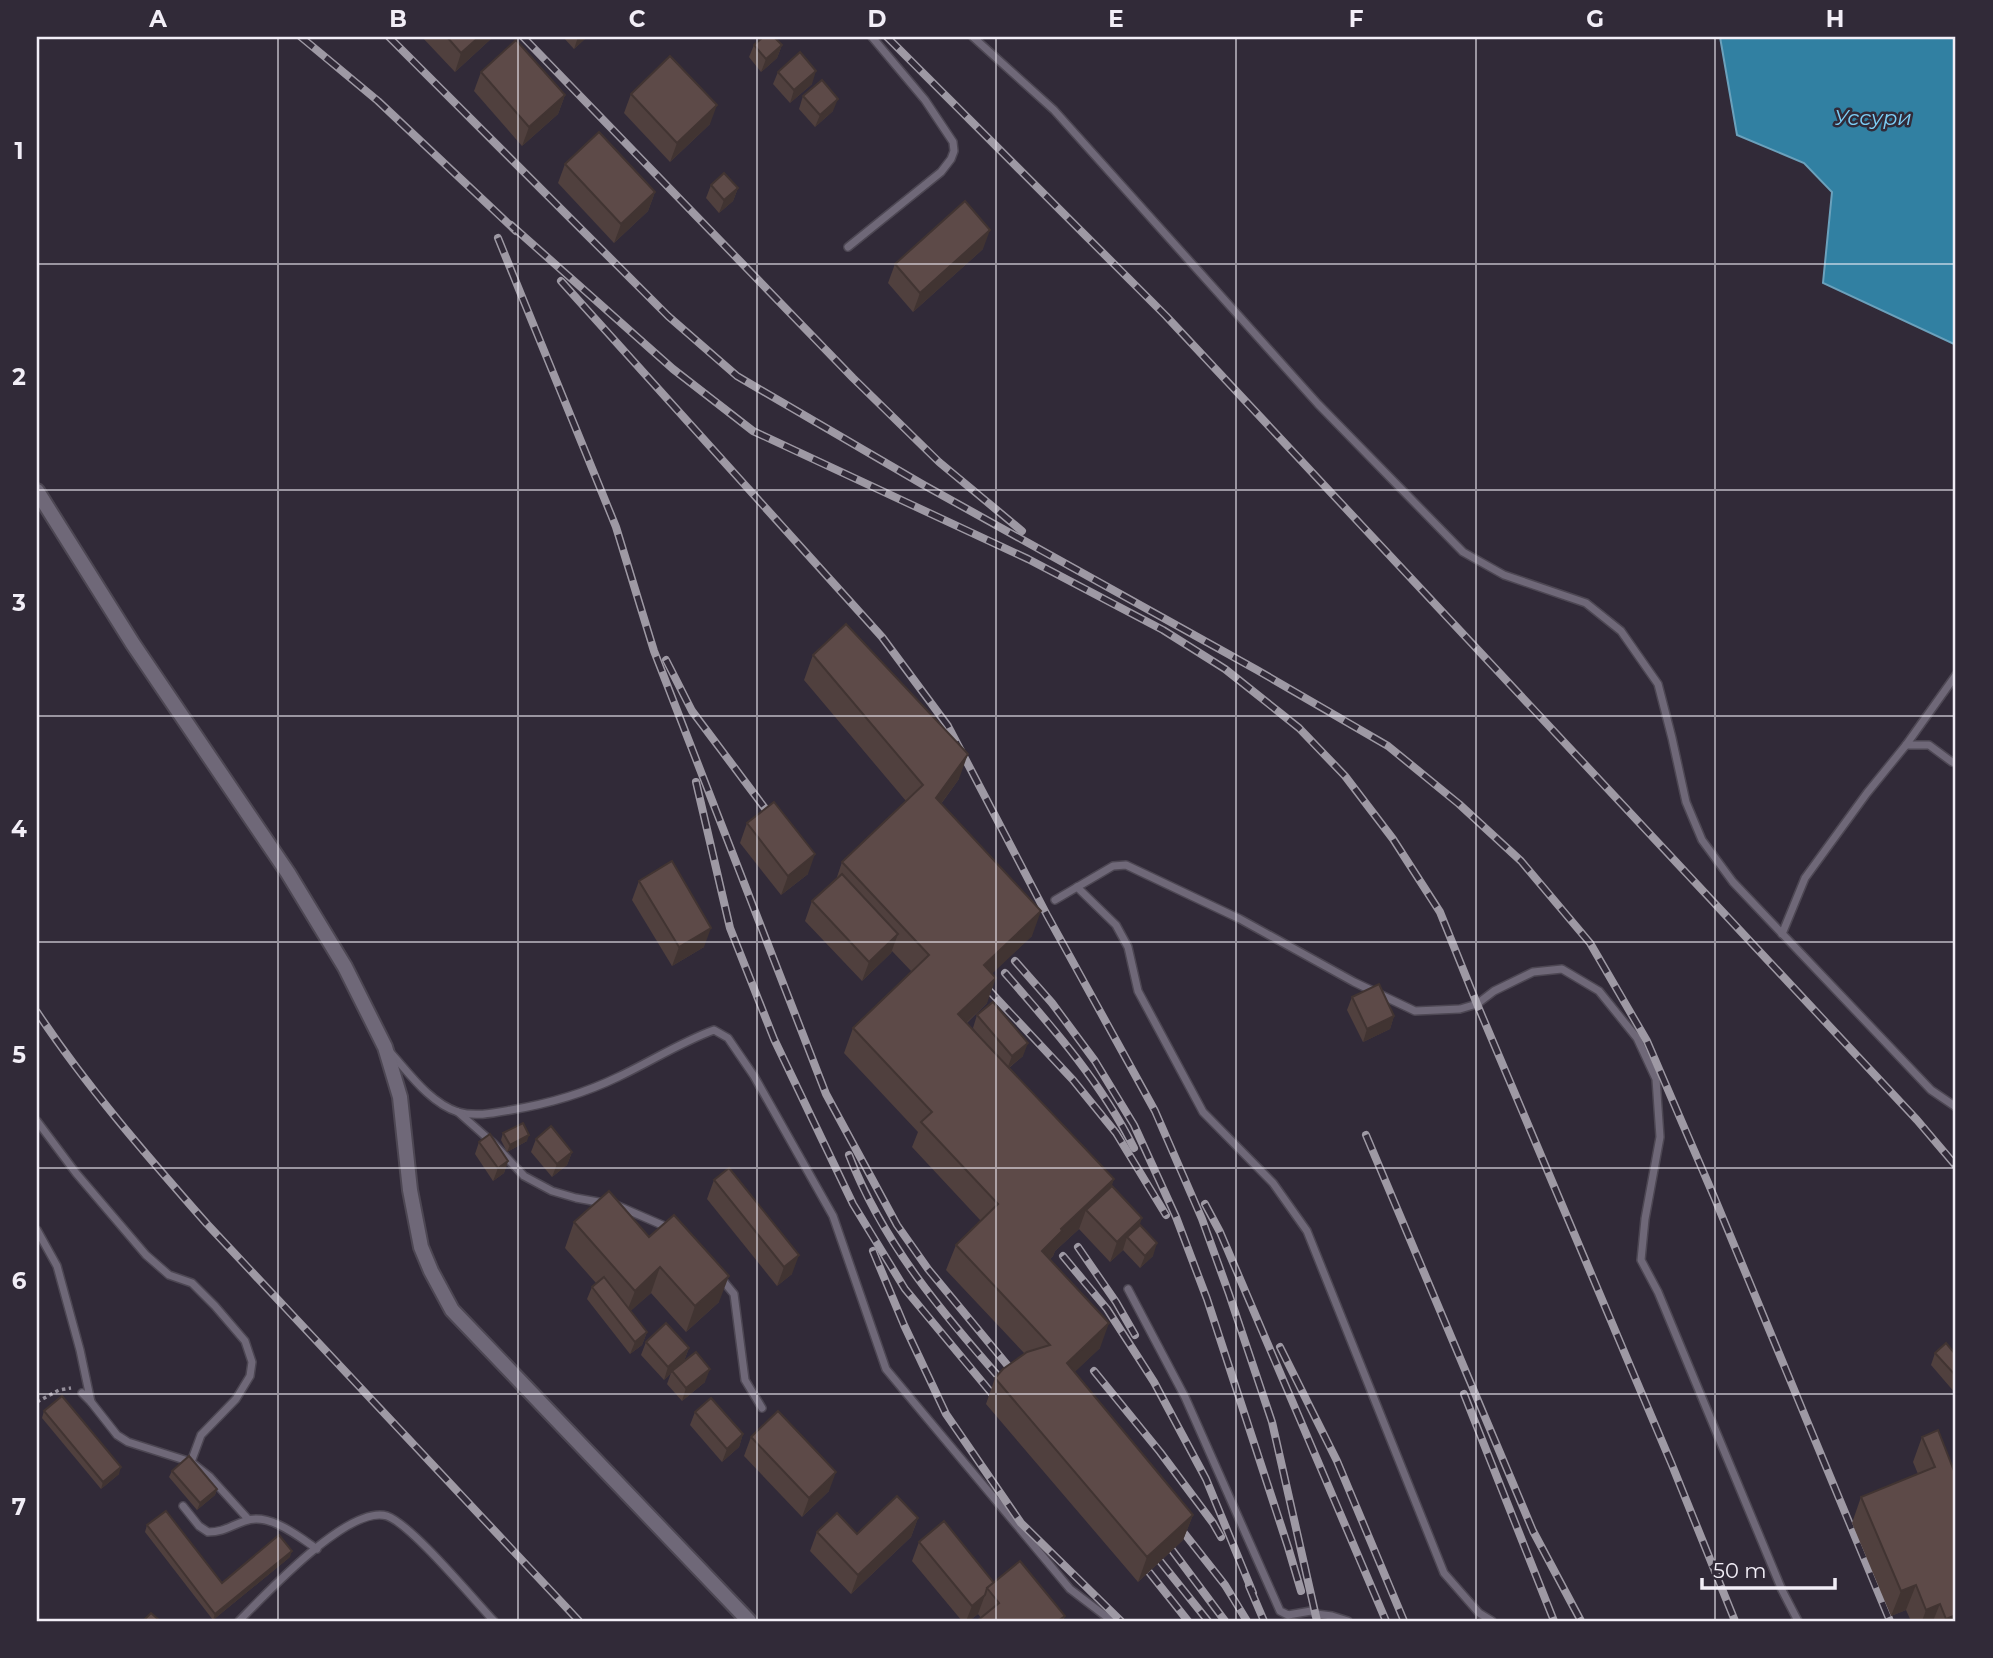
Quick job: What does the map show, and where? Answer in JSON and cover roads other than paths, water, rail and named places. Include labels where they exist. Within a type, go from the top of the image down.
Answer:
[{"type":"street","points":[[37,491],[133,644],[288,873],[345,967],[386,1047],[400,1097],[410,1190],[421,1247],[452,1310],[749,1621]]},
{"type":"lane","points":[[848,247],[941,172],[954,151],[953,142],[925,100],[872,37]]},
{"type":"lane","points":[[973,37],[1054,110],[1318,404],[1463,552],[1504,575],[1587,603],[1622,631],[1658,684],[1686,802],[1702,840],[1733,882],[1782,934],[1931,1090],[1956,1107]]},
{"type":"lane","points":[[1782,934],[1805,878],[1956,675]]},
{"type":"lane","points":[[1906,744],[1929,745],[1956,763]]},
{"type":"lane","points":[[1055,900],[1112,866],[1126,865],[1240,919],[1354,982],[1415,1011],[1460,1009],[1477,1004],[1494,991],[1533,972],[1562,969],[1599,991],[1637,1038],[1656,1079],[1660,1138],[1645,1219],[1641,1260],[1658,1292],[1782,1590],[1798,1621]]},
{"type":"lane","points":[[1077,887],[1116,925],[1128,947],[1138,991],[1202,1112],[1273,1183],[1307,1231],[1444,1573],[1479,1613],[1492,1621]]},
{"type":"lane","points":[[458,1112],[490,1114],[553,1100],[616,1078],[715,1030],[728,1038],[754,1076],[833,1216],[886,1369],[1070,1589],[1112,1621]]},
{"type":"lane","points":[[386,1047],[429,1096],[458,1112],[533,1181],[552,1191],[576,1198],[620,1206],[671,1229]]},
{"type":"lane","points":[[37,1121],[76,1173],[146,1255],[169,1275],[192,1283],[245,1340],[252,1362],[250,1376],[236,1399],[201,1435],[191,1462]]},
{"type":"lane","points":[[37,1230],[57,1266],[80,1350],[90,1402]]},
{"type":"lane","points":[[718,1274],[734,1294],[745,1380],[762,1408]]},
{"type":"lane","points":[[1128,1289],[1185,1397],[1284,1621]]},
{"type":"lane","points":[[82,1393],[117,1436],[191,1462],[210,1478],[248,1519]]},
{"type":"lane","points":[[183,1506],[199,1526],[208,1532],[222,1532],[248,1519],[273,1521],[317,1549]]},
{"type":"lane","points":[[239,1621],[289,1571],[349,1524],[373,1514],[389,1517],[415,1536],[494,1621]]},
{"type":"lane","points":[[1280,1611],[1288,1615],[1311,1611],[1348,1621]]},
{"type":"water","name":"Уссури","points":[[1720,37],[1956,37],[1956,345],[1823,283],[1832,192],[1804,163],[1737,135]]},
{"type":"railway","points":[[301,37],[378,101],[516,231]]},
{"type":"railway","points":[[389,37],[668,316],[737,376],[922,484],[1388,746],[1459,804],[1521,861],[1590,943],[1647,1041],[1890,1621]]},
{"type":"railway","points":[[523,37],[853,378],[939,462],[1022,531]]},
{"type":"railway","points":[[887,37],[1166,316],[1917,1120],[1956,1166]]},
{"type":"railway","points":[[511,225],[673,369],[753,431],[1028,559],[1163,630],[1225,669],[1299,728],[1345,776],[1393,839],[1440,912],[1735,1621]]},
{"type":"railway","points":[[498,238],[616,527],[654,651],[826,1094],[897,1225],[928,1269],[1018,1378]]},
{"type":"railway","points":[[561,281],[882,637],[948,726],[1047,915],[1155,1111],[1202,1219],[1272,1422],[1317,1621]]},
{"type":"railway","points":[[666,660],[692,711],[767,811]]},
{"type":"railway","points":[[696,782],[730,928],[774,1039],[853,1204],[905,1289],[993,1395]]},
{"type":"railway","points":[[1015,961],[1052,1003],[1095,1061],[1134,1125],[1176,1217],[1207,1299],[1301,1591]]},
{"type":"railway","points":[[1005,973],[1091,1078],[1134,1148]]},
{"type":"railway","points":[[985,986],[1073,1080],[1116,1133],[1166,1215]]},
{"type":"railway","points":[[37,1012],[97,1094],[207,1224],[579,1621]]},
{"type":"railway","points":[[1366,1135],[1533,1531],[1581,1621]]},
{"type":"railway","points":[[849,1155],[863,1188],[897,1249],[938,1305],[1006,1385]]},
{"type":"railway","points":[[1205,1204],[1220,1232],[1386,1621]]},
{"type":"railway","points":[[1078,1247],[1135,1335]]},
{"type":"railway","points":[[873,1251],[946,1414],[1021,1523],[1121,1621]]},
{"type":"railway","points":[[1063,1256],[1107,1309],[1154,1382],[1206,1479],[1253,1593]]},
{"type":"railway","points":[[1280,1347],[1337,1461],[1404,1621]]},
{"type":"railway","points":[[1094,1371],[1160,1452],[1221,1537]]},
{"type":"railway","points":[[1464,1394],[1554,1621]]},
{"type":"railway","points":[[1173,1519],[1225,1585],[1247,1621]]},
{"type":"railway","points":[[1172,1550],[1225,1621]]},
{"type":"railway","points":[[1160,1561],[1208,1621]]},
{"type":"railway","points":[[1149,1572],[1188,1621]]},
{"type":"railway","points":[[1249,1586],[1264,1621]]}]
